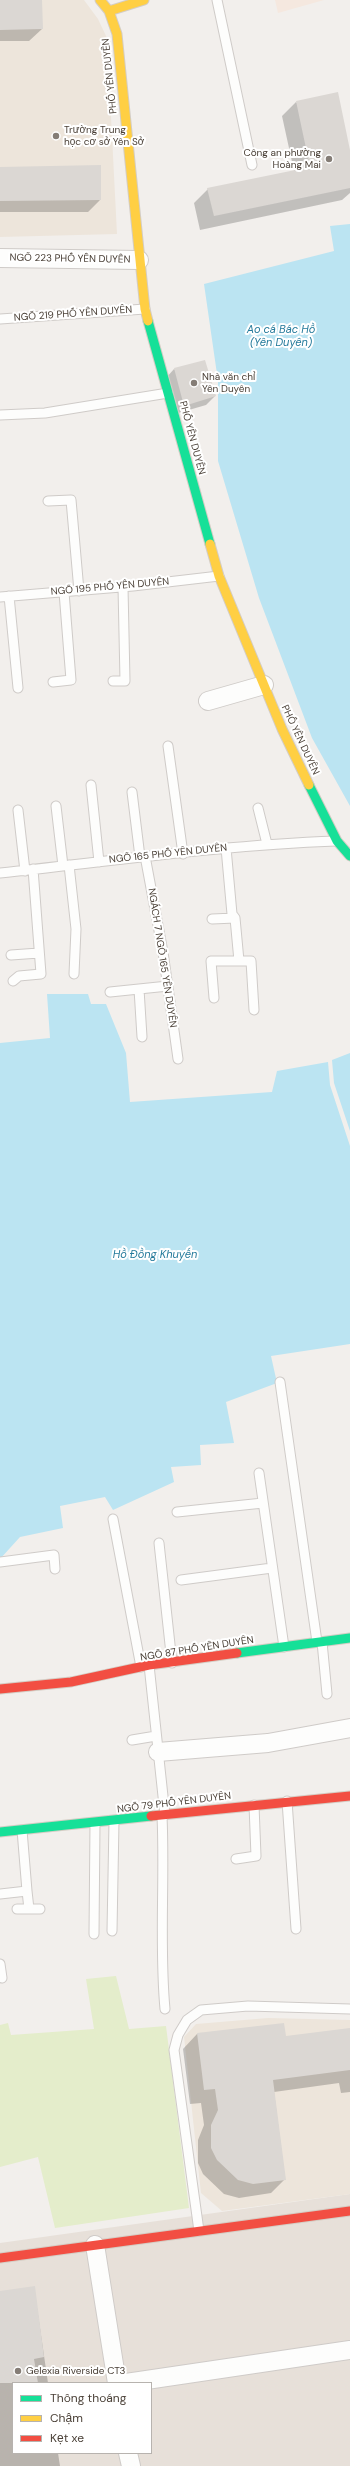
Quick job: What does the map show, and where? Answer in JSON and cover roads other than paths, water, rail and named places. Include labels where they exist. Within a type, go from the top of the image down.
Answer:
[{"type":"street","name":"PHỐ YÊN DUYÊN","points":[[100,0],[108,11],[117,34],[145,308],[169,393],[181,443],[219,576],[282,729],[337,841],[350,856]]},
{"type":"street","points":[[108,11],[144,0]]},
{"type":"street","name":"NGÕ 223 PHỐ YÊN DUYÊN","points":[[0,258],[139,260]]},
{"type":"street","points":[[208,701],[264,685]]},
{"type":"street","name":"NGÕ 87 PHỐ YÊN DUYÊN","points":[[0,1689],[71,1682],[172,1662],[350,1638]]},
{"type":"street","points":[[157,1744],[268,1742],[350,1728]]},
{"type":"street","name":"NGÕ 79 PHỐ YÊN DUYÊN","points":[[0,1832],[163,1816],[254,1804],[350,1796]]},
{"type":"street","points":[[0,2258],[350,2211]]},
{"type":"street","points":[[95,2245],[117,2382]]},
{"type":"street","points":[[133,2382],[350,2350]]},
{"type":"street","points":[[128,2454],[130,2466]]},
{"type":"lane","points":[[217,0],[252,164]]},
{"type":"lane","name":"NGÕ 219 PHỐ YÊN DUYÊN","points":[[0,319],[145,308]]},
{"type":"lane","points":[[0,415],[46,413],[169,393]]},
{"type":"lane","points":[[48,501],[71,500],[79,591]]},
{"type":"lane","name":"NGÕ 195 PHỐ YÊN DUYÊN","points":[[4,597],[123,587],[219,576]]},
{"type":"lane","points":[[113,681],[124,680],[123,587]]},
{"type":"lane","points":[[53,682],[71,680],[64,592]]},
{"type":"lane","points":[[4,597],[18,688]]},
{"type":"lane","points":[[168,746],[183,854]]},
{"type":"lane","points":[[91,785],[99,862]]},
{"type":"lane","name":"NGÁCH 7 NGÕ 165 YÊN DUYÊN","points":[[132,792],[142,857],[168,986],[178,1059]]},
{"type":"lane","points":[[56,806],[76,929],[74,974]]},
{"type":"lane","points":[[258,808],[267,844]]},
{"type":"lane","points":[[13,982],[19,976],[41,974],[29,870],[18,810]]},
{"type":"lane","name":"NGÕ 165 PHỐ YÊN DUYÊN","points":[[0,873],[267,844],[337,841]]},
{"type":"lane","points":[[226,848],[232,914],[235,918],[239,960]]},
{"type":"lane","points":[[212,919],[235,918]]},
{"type":"lane","points":[[11,955],[39,953]]},
{"type":"lane","points":[[214,998],[211,961],[251,961],[254,1010]]},
{"type":"lane","points":[[110,992],[168,986]]},
{"type":"lane","points":[[138,989],[142,1037]]},
{"type":"lane","points":[[280,1382],[327,1694]]},
{"type":"lane","points":[[259,1474],[284,1647]]},
{"type":"lane","points":[[177,1512],[263,1503]]},
{"type":"lane","points":[[113,1519],[145,1667],[157,1744],[163,1816],[163,1983],[165,2009]]},
{"type":"lane","points":[[160,1543],[172,1662]]},
{"type":"lane","points":[[0,1562],[54,1555],[55,1569]]},
{"type":"lane","points":[[182,1580],[272,1568]]},
{"type":"lane","points":[[132,1740],[157,1744]]},
{"type":"lane","points":[[287,1802],[296,1929]]},
{"type":"lane","points":[[236,1859],[256,1856],[254,1804]]},
{"type":"lane","points":[[112,1931],[114,1821]]},
{"type":"lane","points":[[94,1934],[95,1823]]},
{"type":"lane","points":[[22,1830],[29,1909]]},
{"type":"lane","points":[[0,1894],[27,1891]]},
{"type":"lane","points":[[18,1909],[40,1909]]},
{"type":"lane","points":[[0,1964],[2,1978]]},
{"type":"lane","points":[[200,2232],[174,2050],[178,2035],[187,2020],[201,2010],[248,2006],[350,2009]]},
{"type":"water","name":"Ao cá Bác Hồ (Yên Duyên)","points":[[350,224],[350,806],[312,738],[259,598],[218,461],[218,381],[204,284],[334,251],[330,226]]},
{"type":"water","name":"Hồ Đồng Khuyến","points":[[47,994],[88,994],[91,1004],[106,1004],[126,1053],[130,1102],[272,1092],[277,1071],[328,1062],[330,1085],[350,1146],[350,1344],[271,1356],[277,1383],[226,1402],[234,1443],[200,1445],[201,1465],[171,1467],[174,1482],[113,1510],[105,1497],[60,1506],[63,1528],[20,1537],[0,1559],[0,1043],[50,1038]]},
{"type":"water","points":[[350,1053],[350,1131],[334,1083],[332,1060]]},
{"type":"place","name":"Trường Trung học cơ sở Yên Sở","points":[[56,136]]},
{"type":"place","name":"Công an phường Hoàng Mai","points":[[329,159]]},
{"type":"place","name":"Nhà văn chỉ Yên Duyên","points":[[194,383]]},
{"type":"place","name":"Gelexia Riverside CT3","points":[[18,2371]]}]
